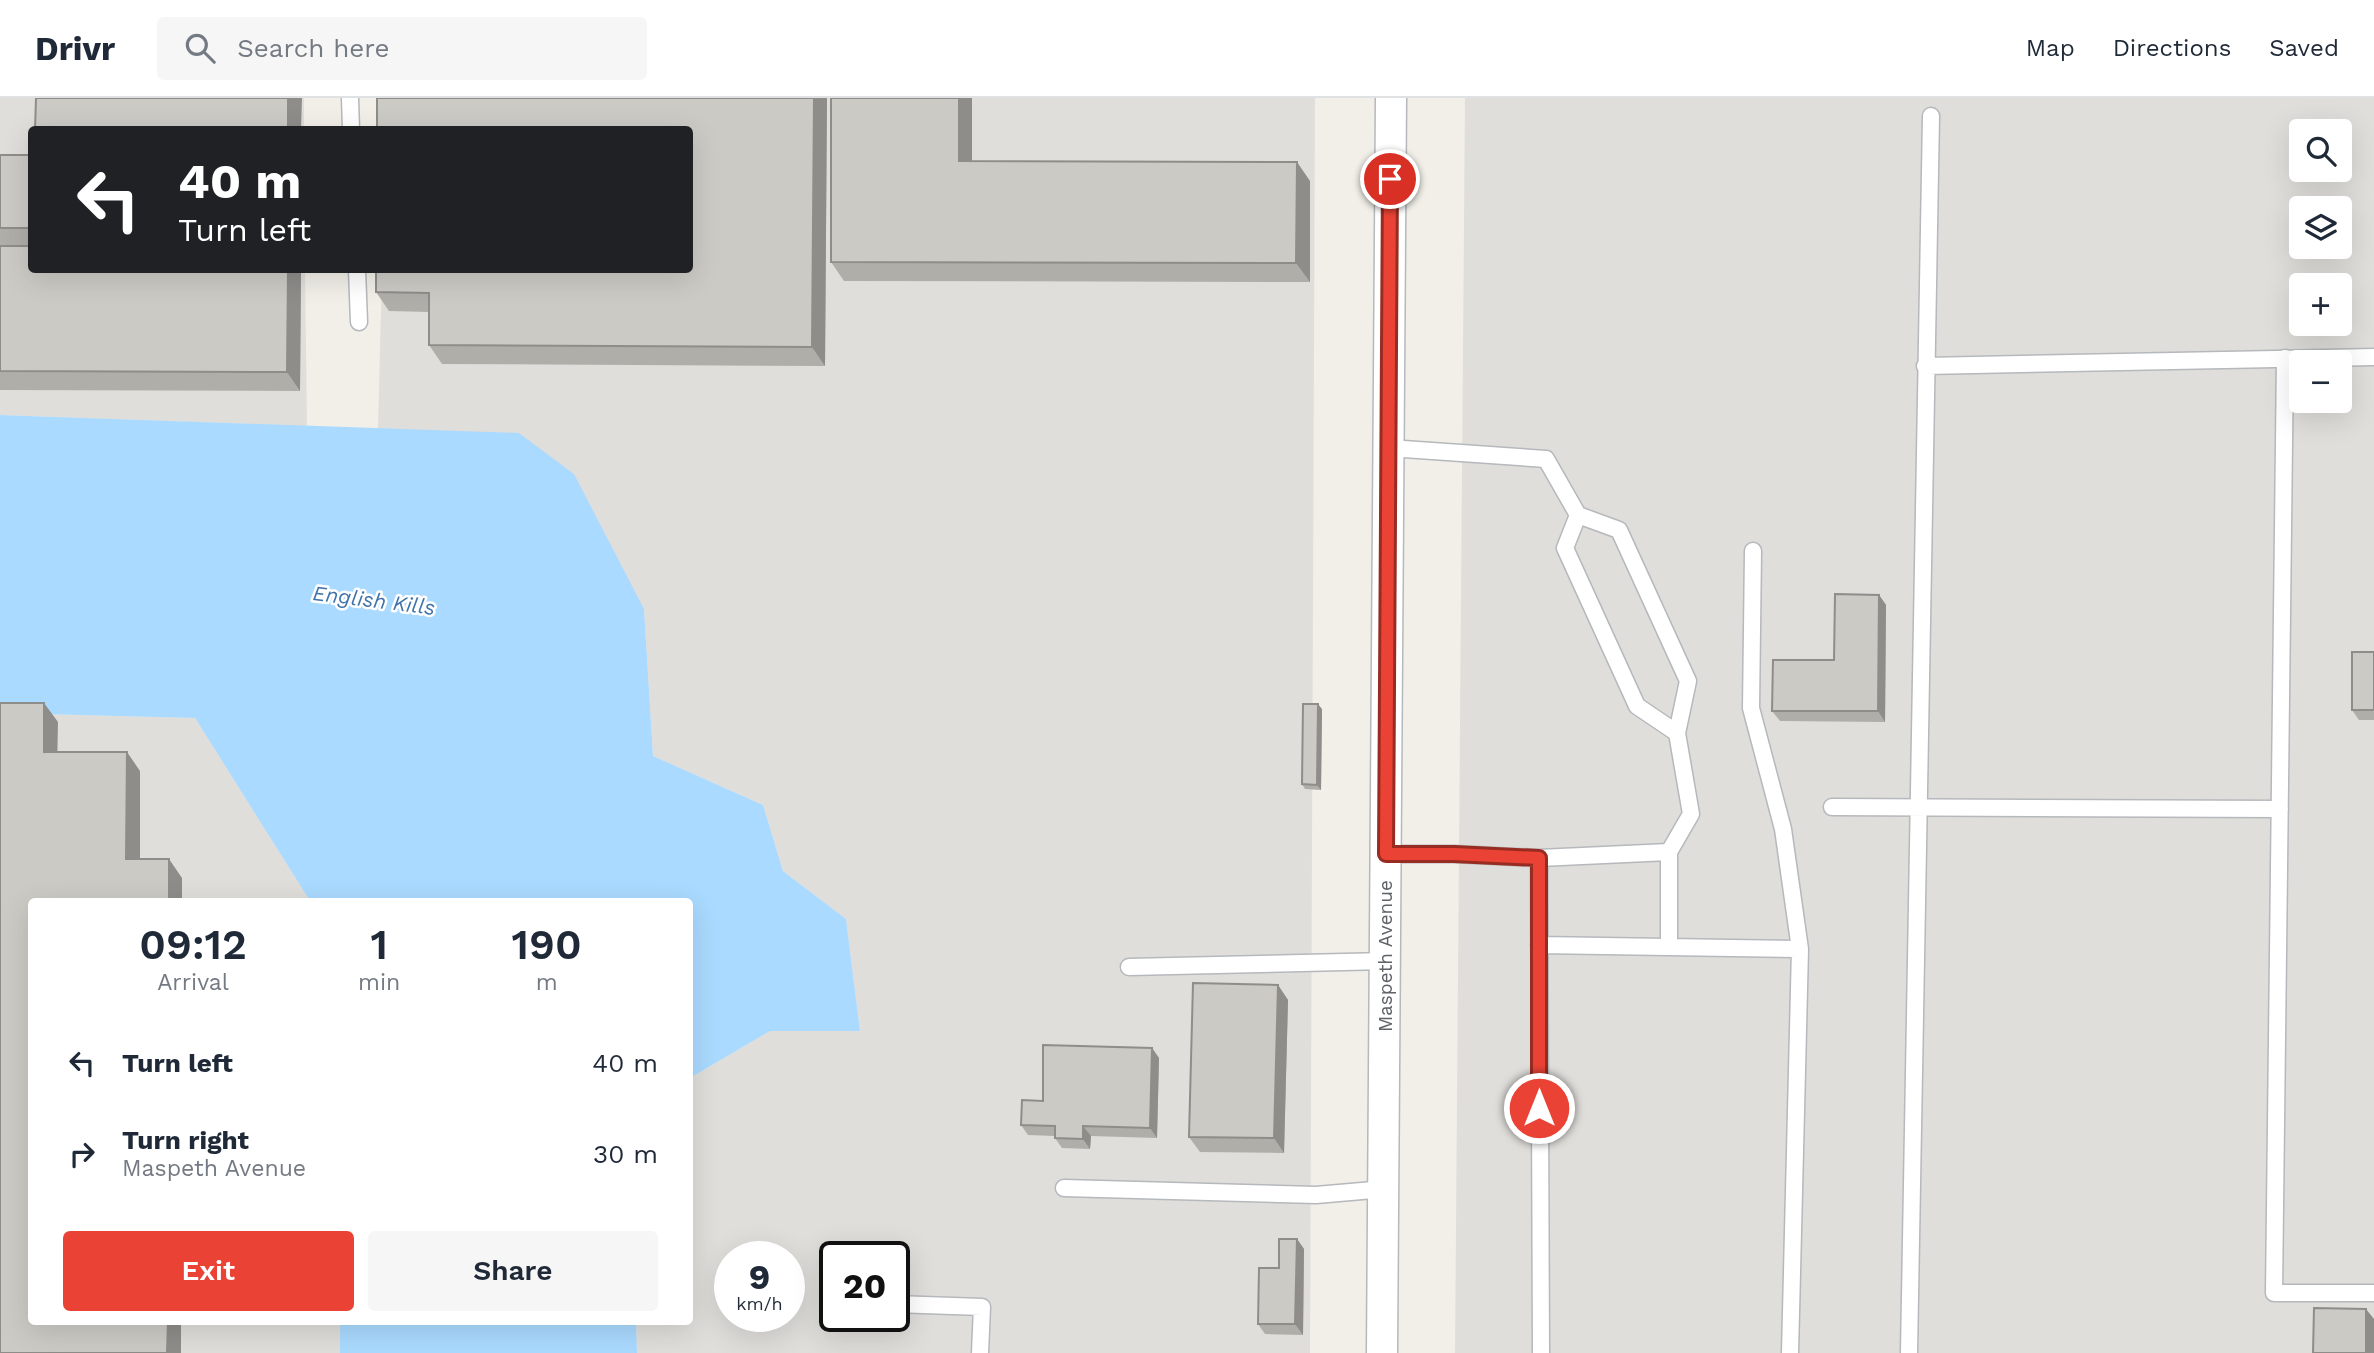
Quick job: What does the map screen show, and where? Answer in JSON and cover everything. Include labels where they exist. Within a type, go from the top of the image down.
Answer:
[{"type":"street","name":"Maspeth Avenue","points":[[1382,1353],[1391,98]]},
{"type":"lane","points":[[350,98],[351,126]]},
{"type":"lane","points":[[1909,1353],[1931,116]]},
{"type":"lane","points":[[356,273],[359,322]]},
{"type":"lane","points":[[1925,366],[2374,357]]},
{"type":"lane","points":[[2285,358],[2274,1293],[2374,1293]]},
{"type":"lane","points":[[1389,447],[1546,459],[1578,515],[1619,530],[1688,681],[1677,733],[1691,814],[1669,852],[1669,947]]},
{"type":"lane","points":[[1578,515],[1566,548],[1637,706],[1677,733]]},
{"type":"lane","points":[[1753,551],[1751,708],[1783,829],[1800,949],[1790,1353]]},
{"type":"lane","points":[[1832,807],[2280,809]]},
{"type":"lane","points":[[1386,854],[1539,858],[1669,852]]},
{"type":"lane","points":[[1539,858],[1541,1353]]},
{"type":"lane","points":[[1539,945],[1800,949]]},
{"type":"lane","points":[[1129,967],[1385,961]]},
{"type":"lane","points":[[1064,1188],[1316,1195],[1385,1189]]},
{"type":"lane","points":[[910,1305],[982,1307],[980,1353]]},
{"type":"shaded area","points":[[0,98],[304,98],[304,126],[28,126],[28,273],[305,273],[307,426],[0,415]]},
{"type":"shaded area","points":[[387,98],[1315,98],[1310,1353],[637,1353],[636,1325],[693,1325],[693,1076],[770,1031],[860,1031],[846,919],[783,871],[763,805],[653,756],[644,609],[378,428],[382,273],[693,273],[693,126],[652,126]]},
{"type":"shaded area","points":[[1465,98],[2374,98],[2374,1353],[1455,1353]]},
{"type":"shaded area","points":[[0,713],[195,718],[308,898],[28,898],[28,1325],[340,1325],[340,1353],[0,1353]]},
{"type":"water","name":"English Kills","points":[[0,415],[519,433],[574,474],[644,609],[653,756],[763,805],[783,871],[846,919],[860,1031],[770,1031],[693,1076],[693,898],[308,898],[195,718],[0,713]]},
{"type":"water","points":[[340,1325],[636,1325],[637,1353],[340,1353]]},
{"type":"building","points":[[36,98],[288,98],[288,126],[35,126]]},
{"type":"building","points":[[377,98],[814,98],[812,347],[429,345],[429,293],[376,292],[376,273],[693,273],[693,126],[377,126]]},
{"type":"building","points":[[831,98],[959,98],[959,161],[1297,162],[1296,263],[831,262]]},
{"type":"building","points":[[0,155],[28,155],[28,228],[0,228]]},
{"type":"building","points":[[0,246],[28,246],[28,273],[288,273],[287,372],[0,371]]},
{"type":"building","points":[[1835,594],[1879,595],[1878,711],[1772,711],[1773,660],[1834,660]]},
{"type":"building","points":[[2352,652],[2374,652],[2374,710],[2352,710]]},
{"type":"building","points":[[0,703],[44,703],[44,752],[127,752],[126,859],[169,859],[169,898],[28,898],[28,1325],[168,1325],[167,1353],[0,1353]]},
{"type":"building","points":[[1303,704],[1318,704],[1317,785],[1302,784]]},
{"type":"building","points":[[1193,983],[1278,985],[1274,1138],[1189,1137]]},
{"type":"building","points":[[1043,1045],[1152,1048],[1150,1128],[1083,1126],[1083,1139],[1055,1138],[1055,1126],[1021,1125],[1022,1100],[1043,1101]]},
{"type":"building","points":[[1279,1239],[1297,1239],[1295,1324],[1258,1324],[1259,1268],[1279,1268]]},
{"type":"building","points":[[2314,1308],[2366,1309],[2366,1353],[2313,1353]]},
{"type":"route","points":[[1390,179],[1386,854],[1539,858],[1539,1108]]}]
